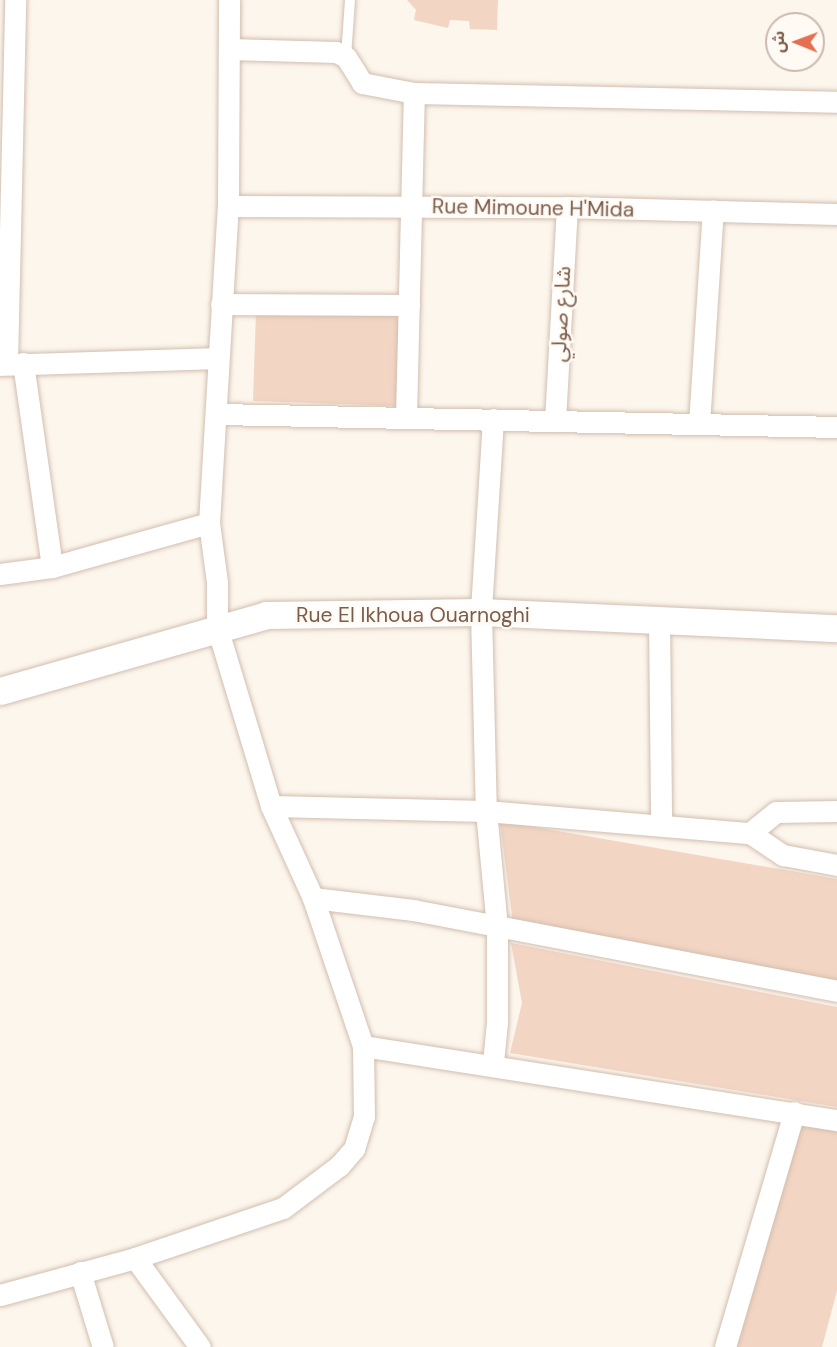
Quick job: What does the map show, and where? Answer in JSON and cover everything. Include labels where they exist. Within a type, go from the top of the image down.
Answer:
[{"type":"street","points":[[15,0],[10,364],[52,567]]},
{"type":"street","points":[[0,1295],[135,1258],[283,1208],[327,1179],[354,1149],[361,1131],[367,1097],[363,1046],[313,898],[272,806],[217,627],[217,582],[209,523],[218,414],[218,358],[228,206],[229,0]]},
{"type":"street","points":[[229,49],[320,50],[346,57],[362,83],[414,93],[837,102]]},
{"type":"street","points":[[406,417],[414,93]]},
{"type":"street","name":"Rue Mimoune H'Mida","points":[[228,206],[567,207],[837,214]]},
{"type":"street","name":"شارع صولي","points":[[555,421],[567,207]]},
{"type":"street","points":[[699,424],[713,210]]},
{"type":"street","points":[[221,304],[409,305]]},
{"type":"street","points":[[10,364],[218,358]]},
{"type":"street","points":[[218,414],[837,427]]},
{"type":"street","points":[[493,418],[481,612],[486,811],[497,928],[498,1022],[493,1064]]},
{"type":"street","points":[[0,574],[52,567],[209,523]]},
{"type":"street","name":"Rue EI Ikhoua Ouarnoghi","points":[[0,692],[217,627],[266,615],[481,612],[659,618],[837,628]]},
{"type":"street","points":[[659,618],[662,825]]},
{"type":"street","points":[[272,806],[486,811],[750,833],[783,855],[837,865]]},
{"type":"street","points":[[750,833],[776,812],[837,811]]},
{"type":"street","points":[[313,898],[413,910],[497,928],[837,991]]},
{"type":"street","points":[[363,1046],[493,1064],[837,1120]]},
{"type":"street","points":[[724,1347],[794,1112]]},
{"type":"street","points":[[135,1258],[200,1347]]},
{"type":"street","points":[[80,1272],[103,1347]]},
{"type":"lane","points":[[346,57],[350,0]]},
{"type":"building","points":[[407,0],[498,0],[497,30],[470,29],[469,21],[450,20],[448,28],[414,20],[416,10]]},
{"type":"building","points":[[256,311],[402,316],[399,406],[253,401]]},
{"type":"building","points":[[500,821],[837,879],[837,983],[513,924]]},
{"type":"building","points":[[511,943],[837,1007],[837,1107],[510,1053],[522,1003]]},
{"type":"building","points":[[798,1121],[837,1132],[837,1291],[822,1347],[735,1347]]}]
